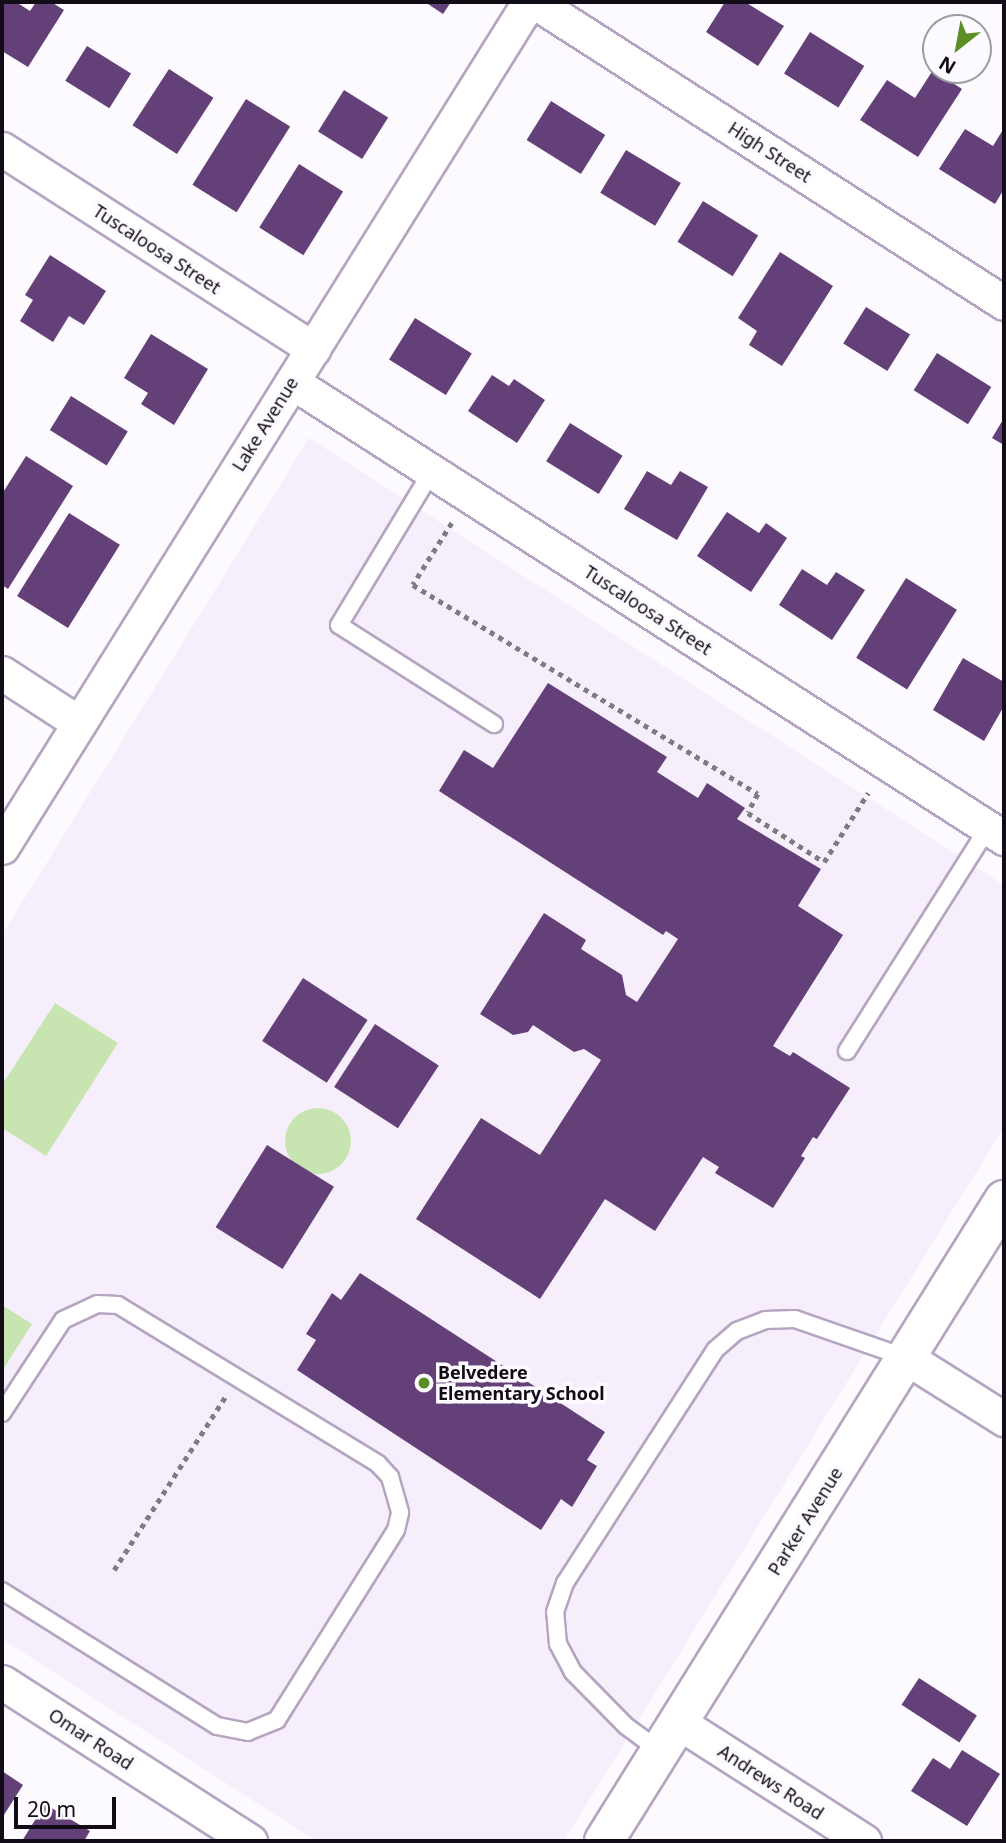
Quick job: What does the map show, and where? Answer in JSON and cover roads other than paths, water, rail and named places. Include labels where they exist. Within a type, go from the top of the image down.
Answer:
[{"type":"street","name":"Lake Avenue","points":[[2,847],[529,2]]},
{"type":"street","name":"High Street","points":[[535,2],[1004,303]]},
{"type":"street","name":"Tuscaloosa Street","points":[[2,149],[313,349]]},
{"type":"street","name":"Tuscaloosa Street","points":[[292,382],[996,833]]},
{"type":"street","points":[[2,673],[79,723]]},
{"type":"street","name":"Parker Avenue","points":[[604,1841],[1004,1200]]},
{"type":"street","points":[[907,1358],[1004,1419]]},
{"type":"street","name":"Omar Road","points":[[2,1682],[250,1841]]},
{"type":"street","name":"Andrews Road","points":[[669,1737],[864,1841]]},
{"type":"lane","points":[[432,471],[339,625],[494,724]]},
{"type":"lane","points":[[847,1051],[996,833]]},
{"type":"lane","points":[[2,1413],[63,1320],[98,1304],[118,1305],[378,1464],[398,1494],[396,1531],[278,1720],[248,1732],[217,1726],[2,1591]]},
{"type":"lane","points":[[669,1737],[626,1726],[573,1672],[558,1644],[555,1612],[565,1583],[715,1350],[737,1331],[765,1320],[795,1319],[907,1358]]},
{"type":"place","name":"Belvedere Elementary School","points":[[424,1383]]}]
